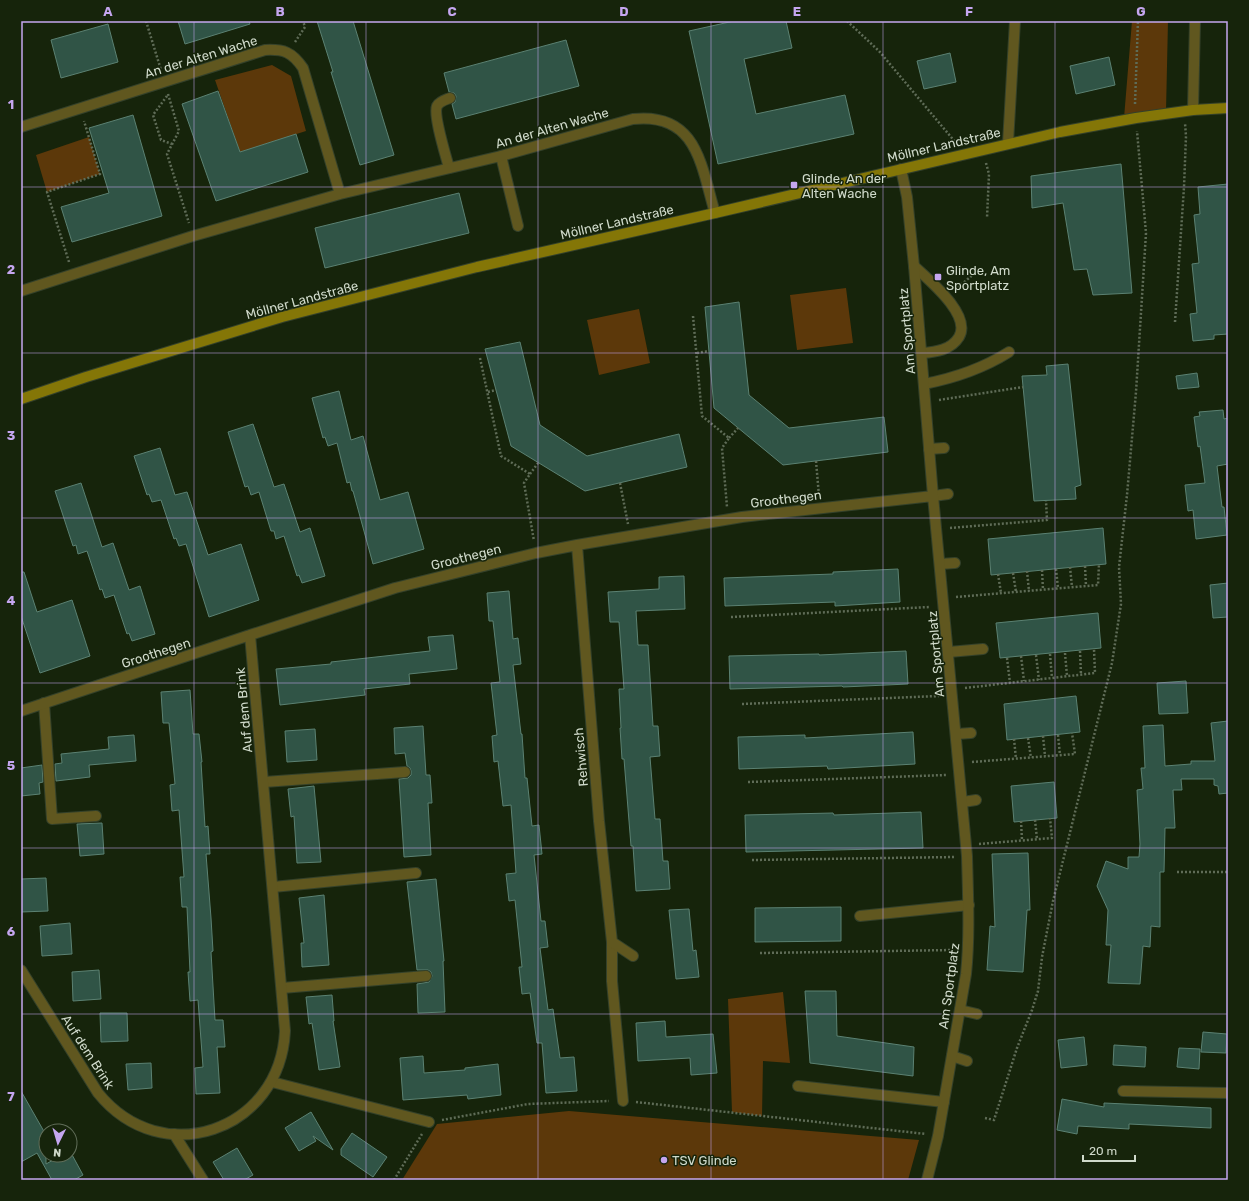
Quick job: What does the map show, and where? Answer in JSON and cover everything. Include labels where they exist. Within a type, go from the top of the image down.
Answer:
[{"type":"main road","name":"Möllner Landstraße","points":[[21,399],[86,377],[282,317],[477,267],[1008,143],[1136,118],[1188,111],[1228,108]]},
{"type":"street","points":[[1008,143],[1015,21]]},
{"type":"street","points":[[1188,111],[1195,21]]},
{"type":"street","name":"An der Alten Wache","points":[[21,127],[265,50],[288,52]]},
{"type":"street","points":[[288,52],[303,68],[340,194]]},
{"type":"street","points":[[449,168],[436,118],[436,108],[440,102],[450,98]]},
{"type":"street","name":"An der Alten Wache","points":[[21,291],[193,236],[340,194],[501,156],[633,119],[647,118],[663,120],[676,126],[687,136],[695,147],[715,212]]},
{"type":"street","points":[[501,156],[518,226]]},
{"type":"street","name":"Am Sportplatz","points":[[901,169],[907,197],[914,266],[933,496],[953,692],[967,856],[969,905],[969,949],[960,1010],[938,1136],[927,1180]]},
{"type":"street","points":[[914,266],[945,297],[955,309],[961,321],[962,332],[956,342],[946,349],[936,352],[922,353]]},
{"type":"street","points":[[924,384],[958,376],[978,369],[1009,352]]},
{"type":"street","points":[[930,449],[944,448]]},
{"type":"street","name":"Groothegen","points":[[21,711],[396,588],[536,553],[728,520],[948,494]]},
{"type":"street","name":"Rehwisch","points":[[577,545],[599,821],[612,942],[612,982],[623,1101]]},
{"type":"street","points":[[940,564],[955,564]]},
{"type":"street","name":"Auf dem Brink","points":[[21,970],[89,1079],[104,1100],[118,1113],[134,1123],[151,1130],[174,1134],[206,1132],[231,1122],[254,1105],[266,1092],[282,1058],[285,1040],[285,1022],[250,635]]},
{"type":"street","points":[[949,652],[983,649]]},
{"type":"street","points":[[44,703],[52,819],[96,816]]},
{"type":"street","points":[[956,734],[971,733]]},
{"type":"street","points":[[264,782],[405,772]]},
{"type":"street","points":[[962,802],[976,800]]},
{"type":"street","points":[[273,887],[416,874]]},
{"type":"street","points":[[860,916],[969,905]]},
{"type":"street","points":[[612,942],[633,956]]},
{"type":"street","points":[[282,988],[426,976]]},
{"type":"street","points":[[960,1010],[977,1014]]},
{"type":"street","points":[[952,1056],[967,1061]]},
{"type":"street","points":[[272,1082],[430,1122]]},
{"type":"street","points":[[798,1086],[944,1102]]},
{"type":"street","points":[[1123,1091],[1228,1093]]},
{"type":"street","points":[[174,1134],[203,1180]]},
{"type":"path","points":[[146,21],[179,131],[166,154],[193,236]]},
{"type":"path","points":[[288,52],[305,27],[304,21]]},
{"type":"path","points":[[847,21],[879,51],[965,154]]},
{"type":"path","points":[[985,1118],[994,1120],[1017,1048],[1038,991],[1042,957],[1053,901],[1100,716],[1112,663],[1119,619],[1121,604],[1119,567],[1135,400],[1146,233],[1134,97],[1138,21]]},
{"type":"path","points":[[168,94],[153,115],[161,140],[172,144]]},
{"type":"path","points":[[73,274],[47,192],[100,174],[80,108]]},
{"type":"path","points":[[1175,322],[1188,111]]},
{"type":"path","points":[[983,150],[989,174],[987,218]]},
{"type":"path","points":[[945,297],[976,272]]},
{"type":"path","points":[[693,316],[702,416],[729,438]]},
{"type":"path","points":[[697,352],[709,351]]},
{"type":"path","points":[[480,358],[501,456],[530,474]]},
{"type":"path","points":[[926,402],[1023,387]]},
{"type":"path","points":[[488,392],[496,390]]},
{"type":"path","points":[[728,520],[722,448],[738,428]]},
{"type":"path","points":[[816,461],[821,508]]},
{"type":"path","points":[[536,553],[524,483],[538,463]]},
{"type":"path","points":[[620,483],[630,536]]},
{"type":"path","points":[[937,529],[1047,520],[1046,501]]},
{"type":"path","points":[[731,617],[944,602],[1001,593],[1099,585],[1099,564]]},
{"type":"path","points":[[1085,566],[1086,586]]},
{"type":"path","points":[[1070,567],[1072,587]]},
{"type":"path","points":[[1056,569],[1058,588]]},
{"type":"path","points":[[1042,570],[1043,590]]},
{"type":"path","points":[[1027,572],[1029,591]]},
{"type":"path","points":[[1013,573],[1016,592]]},
{"type":"path","points":[[998,574],[1001,593]]},
{"type":"path","points":[[742,704],[953,692],[1024,681],[1095,673],[1094,649]]},
{"type":"path","points":[[1080,651],[1082,675]]},
{"type":"path","points":[[1065,652],[1067,676]]},
{"type":"path","points":[[1050,654],[1052,678]]},
{"type":"path","points":[[1036,655],[1039,680]]},
{"type":"path","points":[[1021,656],[1024,681]]},
{"type":"path","points":[[1007,658],[1010,683]]},
{"type":"path","points":[[959,763],[1075,754],[1072,733]]},
{"type":"path","points":[[1058,735],[1060,755]]},
{"type":"path","points":[[1043,736],[1045,756]]},
{"type":"path","points":[[1028,738],[1031,758]]},
{"type":"path","points":[[1014,739],[1016,759]]},
{"type":"path","points":[[748,782],[960,775]]},
{"type":"path","points":[[966,845],[1052,838],[1050,818]]},
{"type":"path","points":[[1035,820],[1037,839]]},
{"type":"path","points":[[1021,821],[1022,840]]},
{"type":"path","points":[[752,860],[967,856]]},
{"type":"path","points":[[1177,872],[1228,872]]},
{"type":"path","points":[[760,954],[969,949]]},
{"type":"path","points":[[394,1180],[430,1122],[528,1104],[623,1101],[938,1136]]},
{"type":"shaded area","points":[[1132,21],[1168,21],[1166,111],[1124,118]]},
{"type":"shaded area","points":[[272,65],[291,76],[306,131],[240,152],[215,80]]},
{"type":"shaded area","points":[[89,137],[100,174],[47,192],[36,155]]},
{"type":"shaded area","points":[[846,288],[853,343],[797,350],[790,295]]},
{"type":"shaded area","points":[[639,309],[650,363],[599,375],[587,320]]},
{"type":"shaded area","points":[[783,992],[790,1063],[763,1061],[762,1116],[732,1112],[728,999]]},
{"type":"shaded area","name":"TSV Glinde","points":[[569,1111],[919,1140],[908,1180],[402,1180],[437,1124]]},
{"type":"building","points":[[178,21],[249,21],[250,24],[185,44]]},
{"type":"building","points":[[317,21],[353,21],[394,155],[360,165]]},
{"type":"building","points":[[734,21],[786,21],[792,48],[744,59],[756,114],[845,95],[854,134],[718,164],[689,31]]},
{"type":"building","points":[[108,24],[118,62],[61,78],[51,40]]},
{"type":"building","points":[[566,40],[579,86],[456,119],[452,104],[455,102],[456,96],[454,93],[449,92],[444,73]]},
{"type":"building","points":[[950,53],[956,82],[924,89],[917,61]]},
{"type":"building","points":[[1109,57],[1115,85],[1076,94],[1070,66]]},
{"type":"building","points":[[218,91],[240,152],[296,134],[308,172],[216,201],[182,104]]},
{"type":"building","points":[[133,115],[162,216],[72,242],[61,207],[109,193],[89,128]]},
{"type":"building","points":[[1121,164],[1132,293],[1093,295],[1087,269],[1074,270],[1063,203],[1032,208],[1031,176]]},
{"type":"building","points":[[1228,184],[1228,334],[1214,335],[1214,339],[1193,341],[1190,314],[1197,313],[1192,264],[1199,263],[1194,215],[1200,214],[1198,187]]},
{"type":"building","points":[[459,193],[469,233],[325,268],[315,228]]},
{"type":"building","points":[[739,302],[749,395],[789,428],[884,417],[888,452],[783,465],[714,408],[705,307]]},
{"type":"building","points":[[520,342],[540,425],[587,456],[679,434],[687,467],[585,491],[511,446],[485,349]]},
{"type":"building","points":[[1068,364],[1081,485],[1075,487],[1076,499],[1034,501],[1022,376],[1047,375],[1046,366]]},
{"type":"building","points":[[1197,373],[1199,387],[1178,389],[1176,376]]},
{"type":"building","points":[[339,391],[351,440],[363,436],[380,500],[408,492],[424,549],[373,564],[353,491],[350,482],[347,483],[337,443],[328,446],[325,437],[323,438],[312,398]]},
{"type":"building","points":[[1223,410],[1224,419],[1228,418],[1228,464],[1217,466],[1227,535],[1196,539],[1193,510],[1188,511],[1185,485],[1205,483],[1194,417],[1200,416],[1199,412]]},
{"type":"building","points":[[253,424],[274,487],[284,484],[300,532],[310,528],[325,576],[302,583],[299,575],[297,576],[284,536],[276,539],[274,531],[271,531],[259,492],[251,495],[248,486],[245,487],[228,432]]},
{"type":"building","points":[[160,448],[175,495],[187,492],[208,555],[241,544],[259,600],[209,617],[186,544],[179,546],[176,538],[174,539],[161,500],[152,502],[149,494],[147,495],[134,456]]},
{"type":"building","points":[[81,483],[102,547],[113,543],[129,590],[140,586],[155,634],[132,641],[129,633],[127,634],[114,595],[105,598],[102,589],[100,590],[87,551],[78,554],[76,545],[73,546],[55,491]]},
{"type":"building","points":[[1103,528],[1106,564],[991,575],[988,539]]},
{"type":"building","points":[[898,569],[900,602],[835,606],[835,602],[725,606],[724,578],[833,574],[833,572]]},
{"type":"building","points":[[21,572],[24,572],[37,612],[72,600],[90,656],[40,673],[21,616]]},
{"type":"building","points":[[684,576],[685,609],[636,611],[638,645],[648,645],[653,726],[658,726],[660,756],[650,757],[655,819],[660,819],[663,861],[668,861],[670,889],[636,891],[633,846],[631,846],[620,728],[619,689],[624,689],[619,622],[610,622],[608,592],[659,589],[659,577]]},
{"type":"building","points":[[1228,583],[1228,617],[1213,618],[1210,585]]},
{"type":"building","points":[[509,591],[513,639],[518,638],[521,664],[513,665],[522,734],[525,778],[527,778],[532,826],[539,825],[542,854],[534,855],[541,921],[545,921],[548,947],[540,948],[548,1010],[553,1009],[560,1058],[574,1057],[577,1091],[546,1093],[542,1043],[537,1043],[530,993],[522,994],[519,967],[522,967],[515,900],[509,901],[506,874],[516,873],[511,805],[503,806],[498,761],[494,762],[492,736],[497,735],[491,683],[500,682],[493,621],[489,621],[487,593]]},
{"type":"building","points":[[1098,613],[1101,648],[1000,658],[996,623]]},
{"type":"building","points":[[453,635],[457,669],[409,674],[410,684],[364,689],[365,695],[280,705],[276,669],[331,664],[331,662],[430,651],[428,637]]},
{"type":"building","points":[[906,651],[908,684],[730,689],[729,656],[819,655]]},
{"type":"building","points":[[1186,681],[1188,713],[1159,714],[1157,683]]},
{"type":"building","points":[[190,690],[193,734],[199,734],[205,827],[208,826],[210,854],[206,854],[213,951],[211,952],[215,1020],[223,1020],[225,1047],[217,1047],[220,1093],[196,1094],[195,1068],[203,1067],[198,1000],[190,1001],[187,907],[182,907],[180,877],[184,877],[179,810],[172,811],[170,785],[175,784],[169,723],[163,723],[161,692]]},
{"type":"building","points":[[1076,696],[1080,732],[1007,740],[1004,704]]},
{"type":"building","points":[[1228,721],[1228,793],[1219,794],[1218,786],[1214,785],[1214,779],[1181,779],[1182,790],[1173,790],[1175,828],[1165,828],[1164,872],[1160,872],[1160,927],[1151,926],[1150,947],[1143,946],[1140,984],[1108,983],[1111,945],[1106,945],[1108,910],[1097,886],[1106,861],[1128,869],[1128,857],[1139,857],[1140,844],[1137,790],[1143,789],[1141,768],[1145,768],[1143,726],[1163,725],[1165,766],[1191,764],[1191,761],[1215,761],[1211,723]]},
{"type":"building","points":[[423,726],[426,775],[430,775],[432,803],[428,803],[431,855],[404,857],[399,779],[408,778],[411,775],[411,771],[407,766],[405,753],[395,754],[394,728]]},
{"type":"building","points":[[315,729],[317,760],[287,762],[285,731]]},
{"type":"building","points":[[913,732],[915,764],[828,769],[827,766],[739,769],[738,737],[805,735],[805,738]]},
{"type":"building","points":[[134,735],[136,761],[89,765],[90,777],[56,781],[55,764],[62,763],[61,754],[109,749],[108,737]]},
{"type":"building","points":[[42,765],[43,782],[39,783],[40,794],[21,796],[21,768]]},
{"type":"building","points":[[1054,782],[1057,818],[1014,822],[1011,786]]},
{"type":"building","points":[[314,786],[321,862],[297,863],[294,816],[291,817],[288,789]]},
{"type":"building","points":[[921,812],[923,848],[746,852],[745,815],[833,813],[834,815]]},
{"type":"building","points":[[102,823],[104,854],[80,856],[77,824]]},
{"type":"building","points":[[1028,853],[1030,910],[1027,910],[1023,972],[987,970],[990,926],[995,927],[992,854]]},
{"type":"building","points":[[46,878],[48,911],[21,912],[21,879]]},
{"type":"building","points":[[436,879],[444,961],[445,1012],[418,1013],[417,984],[429,982],[432,976],[431,972],[428,970],[417,970],[407,882]]},
{"type":"building","points":[[324,895],[329,965],[302,967],[301,943],[304,943],[299,898]]},
{"type":"building","points":[[841,907],[841,941],[755,942],[755,908]]},
{"type":"building","points":[[689,909],[693,951],[696,950],[699,977],[676,979],[669,910]]},
{"type":"building","points":[[70,923],[72,954],[42,956],[40,926]]},
{"type":"building","points":[[99,970],[101,999],[73,1001],[72,972]]},
{"type":"building","points":[[805,991],[836,991],[837,1036],[914,1047],[913,1076],[810,1063]]},
{"type":"building","points":[[332,995],[333,1021],[340,1067],[319,1070],[312,1023],[309,1024],[306,997]]},
{"type":"building","points":[[100,1013],[127,1013],[128,1041],[101,1042]]},
{"type":"building","points":[[665,1021],[666,1037],[713,1034],[717,1073],[691,1075],[690,1058],[638,1061],[636,1023]]},
{"type":"building","points":[[1203,1032],[1227,1034],[1226,1053],[1201,1052]]},
{"type":"building","points":[[1084,1037],[1087,1065],[1061,1068],[1058,1040]]},
{"type":"building","points":[[1114,1045],[1146,1047],[1145,1067],[1113,1065]]},
{"type":"building","points":[[1179,1048],[1200,1049],[1199,1069],[1177,1067]]},
{"type":"building","points":[[423,1056],[424,1073],[465,1070],[465,1068],[498,1064],[501,1095],[468,1099],[467,1095],[403,1100],[400,1058]]},
{"type":"building","points":[[151,1063],[152,1088],[128,1090],[126,1064]]},
{"type":"building","points":[[21,1091],[39,1123],[38,1155],[37,1153],[21,1162]]},
{"type":"building","points":[[1062,1099],[1104,1107],[1104,1103],[1211,1108],[1211,1128],[1129,1124],[1129,1129],[1078,1126],[1077,1134],[1057,1130]]},
{"type":"building","points":[[311,1112],[333,1150],[313,1136],[316,1141],[299,1151],[285,1128]]},
{"type":"building","points":[[352,1133],[387,1157],[373,1177],[341,1155],[341,1149]]},
{"type":"building","points":[[237,1148],[253,1175],[244,1180],[224,1180],[213,1162]]},
{"type":"building","points":[[43,1163],[76,1163],[83,1175],[74,1180],[52,1180]]},
{"type":"place","name":"Glinde, An der Alten Wache","points":[[794,185]]},
{"type":"place","name":"Glinde, Am Sportplatz","points":[[938,277]]},
{"type":"place","name":"TSV Glinde","points":[[664,1160]]}]
